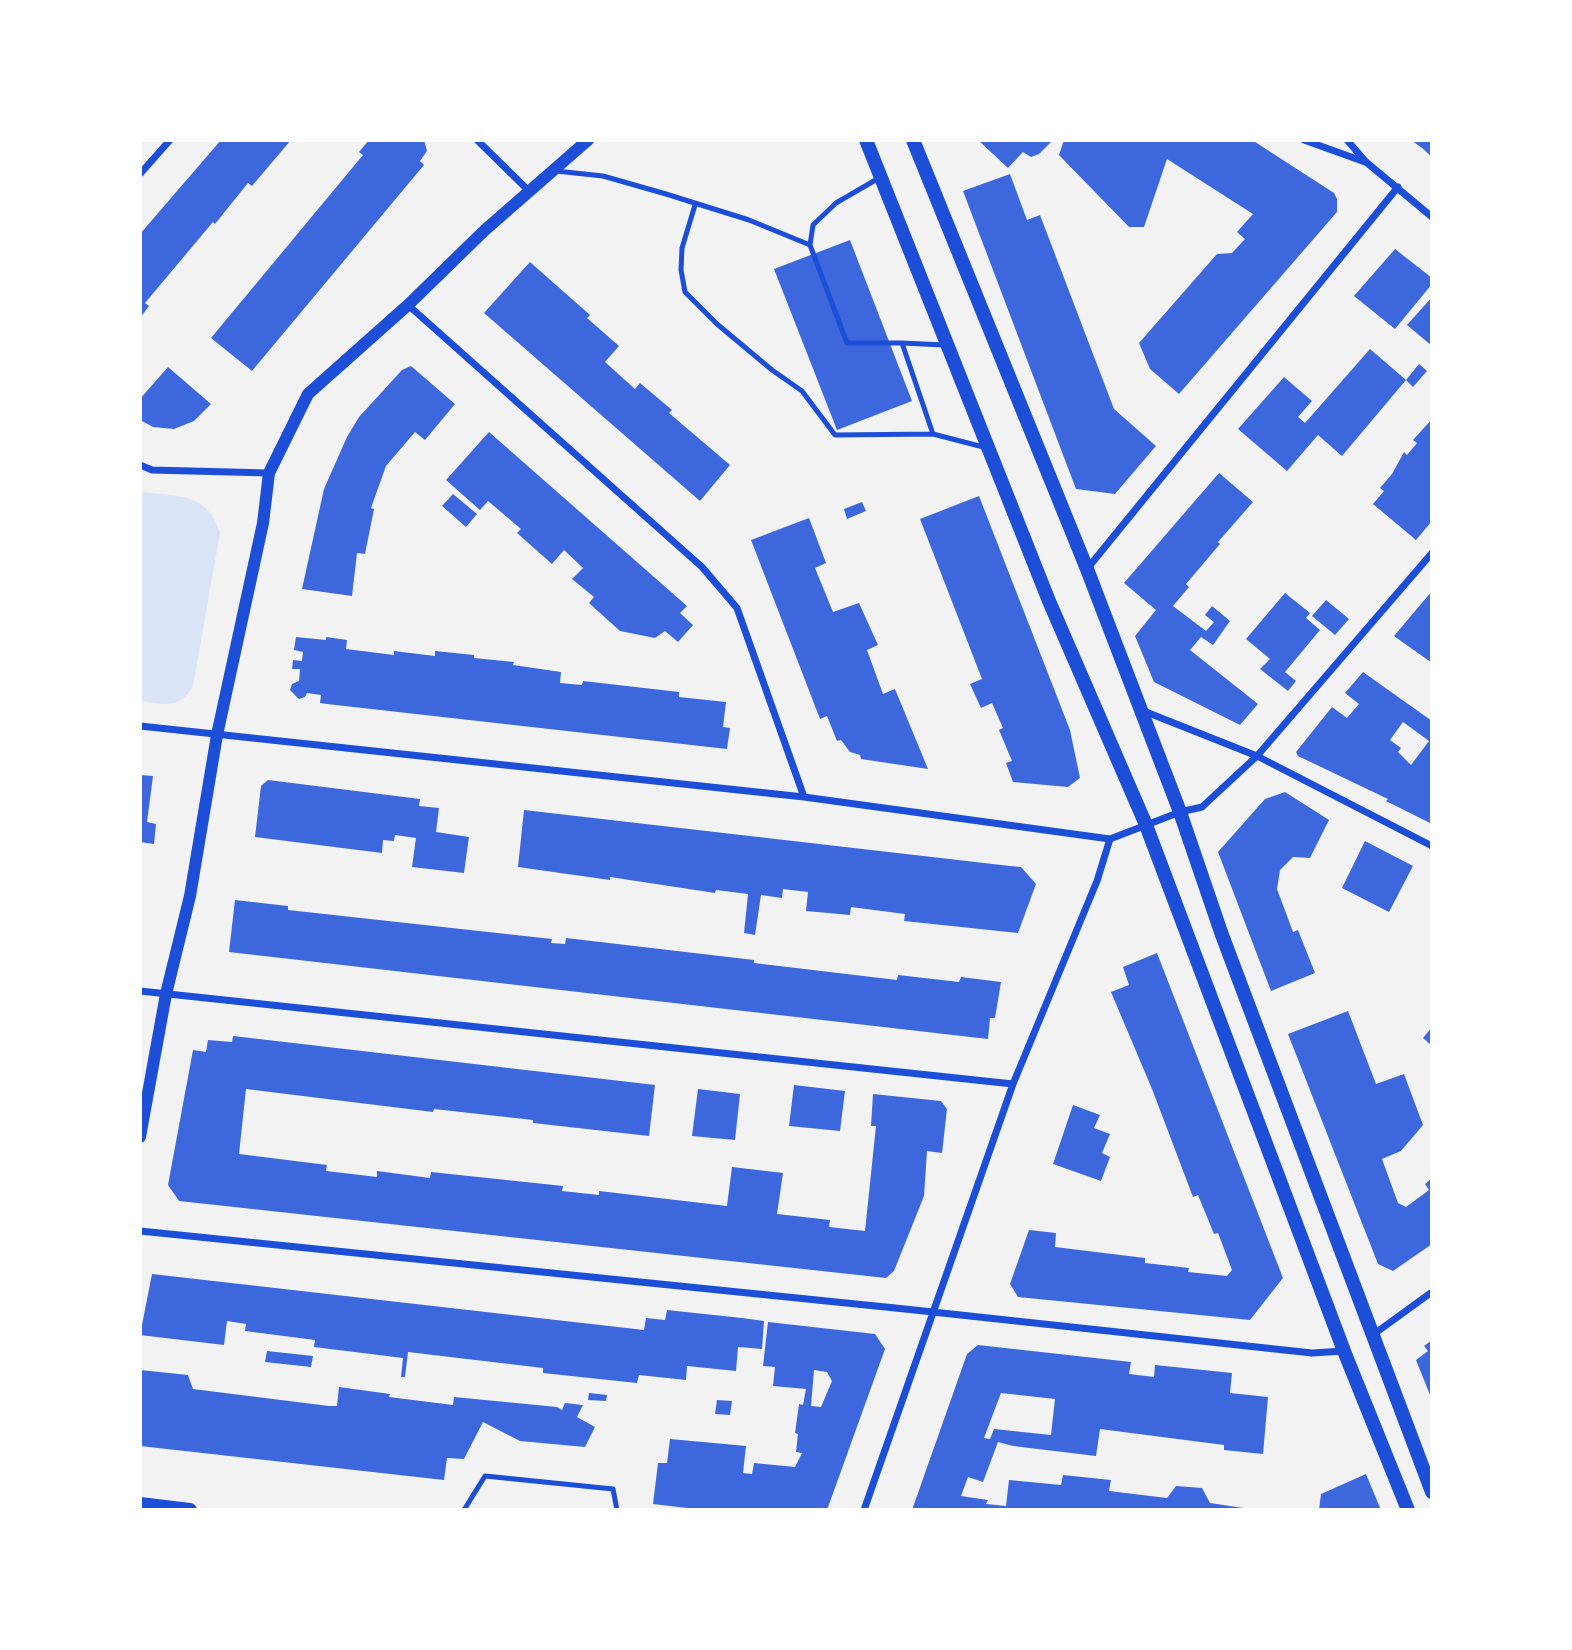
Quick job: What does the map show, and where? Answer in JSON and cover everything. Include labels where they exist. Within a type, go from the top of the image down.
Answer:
[{"type":"main road","points":[[866,140],[1049,601],[1146,825],[1344,1351],[1408,1510]]},
{"type":"main road","points":[[913,140],[1087,569],[1432,1492]]},
{"type":"main road","points":[[140,1504],[190,1510]]},
{"type":"street","points":[[140,174],[170,140]]},
{"type":"street","points":[[477,140],[529,191]]},
{"type":"street","points":[[140,1136],[166,994],[190,896],[217,736],[263,523],[269,473],[309,394],[408,306],[485,230],[588,140]]},
{"type":"street","points":[[1304,140],[1366,162]]},
{"type":"street","points":[[1348,140],[1366,162],[1432,217]]},
{"type":"street","points":[[1087,569],[1398,187]]},
{"type":"street","points":[[408,306],[702,567],[737,608],[804,797]]},
{"type":"street","points":[[140,465],[152,470],[269,473]]},
{"type":"street","points":[[140,726],[804,797],[1110,839],[1180,812],[1202,807],[1257,757],[1432,553]]},
{"type":"street","points":[[1141,710],[1257,757],[1432,846]]},
{"type":"street","points":[[864,1510],[1013,1084],[1097,881],[1110,839]]},
{"type":"street","points":[[140,991],[1013,1084]]},
{"type":"street","points":[[140,1231],[932,1311],[1312,1353],[1344,1351]]},
{"type":"street","points":[[1374,1334],[1432,1292]]},
{"type":"lane","points":[[553,170],[603,176],[749,220],[810,245]]},
{"type":"lane","points":[[882,176],[836,203],[813,225],[810,245],[847,344],[948,345]]},
{"type":"lane","points":[[695,205],[682,248],[681,270],[685,292],[717,324],[802,391],[835,435],[933,434],[989,449]]},
{"type":"lane","points":[[902,344],[933,434]]},
{"type":"lane","points":[[464,1510],[485,1476],[613,1489],[617,1510]]},
{"type":"shaded area","points":[[140,492],[178,496],[199,503],[215,520],[220,533],[193,686],[182,699],[170,704],[140,701]]},
{"type":"building","points":[[221,140],[291,140],[252,186],[248,183],[215,224],[213,222],[145,303],[149,306],[140,318],[140,234]]},
{"type":"building","points":[[369,140],[424,140],[427,151],[420,161],[424,165],[252,371],[211,338],[363,155],[359,152]]},
{"type":"building","points":[[978,140],[1053,140],[1039,154],[1031,157],[1023,152],[1008,168]]},
{"type":"building","points":[[1064,140],[1252,140],[1334,193],[1337,212],[1179,394],[1150,369],[1139,343],[1217,254],[1232,253],[1245,239],[1237,232],[1253,214],[1167,159],[1144,227],[1129,227],[1059,155]]},
{"type":"building","points":[[1411,140],[1432,140],[1432,157],[1422,148]]},
{"type":"building","points":[[1010,174],[1027,220],[1040,215],[1114,409],[1156,446],[1115,494],[1076,489],[963,191]]},
{"type":"building","points":[[850,240],[912,401],[837,430],[774,269]]},
{"type":"building","points":[[1395,249],[1432,278],[1432,284],[1395,329],[1354,296]]},
{"type":"building","points":[[530,262],[590,315],[587,318],[619,346],[605,362],[635,389],[640,383],[672,410],[669,413],[730,465],[700,501],[484,313]]},
{"type":"building","points":[[1432,297],[1432,346],[1407,325]]},
{"type":"building","points":[[1370,349],[1406,380],[1342,456],[1318,435],[1287,471],[1238,429],[1284,377],[1312,401],[1298,417],[1305,423]]},
{"type":"building","points":[[1419,364],[1427,371],[1413,387],[1406,380]]},
{"type":"building","points":[[411,366],[455,404],[425,440],[415,432],[386,466],[371,508],[374,509],[365,554],[357,553],[352,596],[302,589],[324,489],[347,437],[359,417],[402,370]]},
{"type":"building","points":[[168,367],[211,404],[194,421],[174,429],[153,427],[140,420],[140,399]]},
{"type":"building","points":[[1432,419],[1432,521],[1416,540],[1373,504],[1384,491],[1380,488],[1392,474],[1404,452],[1407,455],[1417,443],[1413,440]]},
{"type":"building","points":[[489,432],[687,606],[680,613],[693,625],[678,642],[665,631],[655,638],[620,631],[589,603],[594,597],[572,579],[583,568],[564,550],[552,564],[517,533],[521,529],[488,501],[480,510],[446,480]]},
{"type":"building","points":[[1219,473],[1253,502],[1218,542],[1220,544],[1186,584],[1189,587],[1173,606],[1206,631],[1214,622],[1205,615],[1212,606],[1230,621],[1213,645],[1201,637],[1190,650],[1258,704],[1240,725],[1154,682],[1135,636],[1156,610],[1124,583]]},
{"type":"building","points":[[453,494],[477,514],[466,527],[442,506]]},
{"type":"building","points":[[979,496],[1070,730],[1080,778],[1068,787],[1013,782],[1006,763],[1012,761],[999,730],[1003,728],[992,703],[981,708],[970,684],[982,679],[920,519]]},
{"type":"building","points":[[862,502],[866,511],[847,519],[844,509]]},
{"type":"building","points":[[809,518],[826,563],[815,568],[833,612],[859,603],[878,645],[867,650],[883,694],[895,689],[928,769],[861,759],[860,755],[850,752],[841,740],[837,741],[827,716],[820,719],[751,540]]},
{"type":"building","points":[[1432,591],[1432,663],[1394,636]]},
{"type":"building","points":[[1285,593],[1310,613],[1306,618],[1320,630],[1285,672],[1296,681],[1288,691],[1260,669],[1270,659],[1246,639]]},
{"type":"building","points":[[1326,600],[1349,619],[1335,635],[1312,616]]},
{"type":"building","points":[[296,637],[347,640],[346,649],[394,655],[394,651],[435,656],[435,651],[474,655],[474,658],[514,662],[513,665],[561,672],[560,683],[582,685],[583,681],[679,692],[679,697],[726,702],[723,727],[730,728],[727,749],[327,704],[320,703],[321,695],[307,693],[299,699],[290,690],[292,684],[299,681],[300,669],[292,669],[293,660],[302,661],[303,652],[294,650]]},
{"type":"building","points":[[1363,672],[1432,721],[1432,824],[1386,801],[1388,799],[1298,756],[1296,752],[1332,707],[1347,718],[1359,704],[1345,693]],"holes":[[[1403,722],[1429,741],[1411,765],[1398,752],[1401,748],[1390,740]]]},
{"type":"building","points":[[140,775],[153,776],[147,822],[156,824],[154,844],[140,842]]},
{"type":"building","points":[[268,780],[420,799],[419,806],[439,808],[436,832],[469,837],[464,873],[412,867],[416,838],[395,835],[394,841],[383,840],[382,853],[255,837],[261,786]]},
{"type":"building","points":[[1285,792],[1329,820],[1310,858],[1293,857],[1280,870],[1277,889],[1293,932],[1298,930],[1315,973],[1271,991],[1218,852],[1265,799]]},
{"type":"building","points":[[524,810],[1021,867],[1036,884],[1018,933],[904,921],[905,914],[851,907],[850,915],[806,911],[808,892],[783,889],[782,898],[761,895],[755,935],[744,933],[748,894],[716,890],[715,893],[610,877],[610,880],[518,867]]},
{"type":"building","points":[[1365,841],[1413,866],[1389,912],[1342,888]]},
{"type":"building","points":[[235,900],[288,906],[288,910],[552,939],[551,943],[565,944],[566,938],[897,980],[898,975],[959,982],[961,977],[1001,982],[995,1018],[990,1018],[988,1039],[229,952]]},
{"type":"building","points":[[1157,953],[1283,1278],[1250,1320],[1018,1297],[1010,1284],[1029,1230],[1056,1233],[1055,1247],[1145,1258],[1145,1263],[1189,1268],[1188,1272],[1227,1276],[1232,1270],[1218,1233],[1214,1234],[1198,1195],[1193,1197],[1111,992],[1129,985],[1123,967]]},
{"type":"building","points":[[1348,1011],[1376,1084],[1404,1074],[1423,1125],[1401,1151],[1382,1159],[1398,1203],[1406,1207],[1429,1190],[1425,1184],[1432,1178],[1432,1244],[1393,1271],[1378,1264],[1288,1034]]},
{"type":"building","points":[[1432,1027],[1432,1046],[1423,1038]]},
{"type":"building","points":[[233,1036],[655,1085],[649,1136],[533,1123],[533,1120],[434,1109],[433,1112],[246,1089],[239,1154],[327,1165],[326,1171],[377,1177],[377,1171],[430,1178],[431,1172],[563,1186],[562,1191],[599,1195],[599,1191],[727,1206],[732,1167],[783,1173],[777,1214],[830,1220],[829,1227],[865,1231],[876,1126],[871,1126],[873,1094],[941,1101],[947,1109],[942,1153],[927,1151],[924,1196],[894,1271],[886,1278],[179,1201],[168,1185],[193,1050],[206,1052],[208,1040],[232,1042]]},
{"type":"building","points":[[794,1085],[845,1091],[840,1131],[789,1126]]},
{"type":"building","points":[[698,1089],[740,1094],[735,1140],[692,1136]]},
{"type":"building","points":[[1073,1105],[1100,1115],[1094,1128],[1110,1134],[1102,1153],[1110,1157],[1101,1181],[1053,1164]]},
{"type":"building","points":[[152,1274],[644,1330],[646,1318],[665,1320],[667,1310],[742,1318],[764,1321],[762,1349],[738,1347],[736,1371],[687,1366],[686,1380],[639,1375],[637,1383],[543,1373],[543,1368],[408,1352],[405,1377],[401,1377],[403,1358],[314,1347],[315,1340],[245,1331],[246,1324],[227,1321],[224,1345],[140,1335]]},
{"type":"building","points":[[768,1322],[875,1334],[885,1349],[827,1510],[704,1510],[653,1504],[658,1463],[667,1463],[670,1439],[746,1446],[743,1473],[752,1474],[754,1463],[795,1467],[802,1453],[796,1452],[798,1434],[795,1433],[799,1404],[803,1405],[806,1389],[773,1386],[775,1367],[763,1366]],"holes":[[[814,1370],[827,1372],[832,1381],[821,1407],[811,1406]]]},
{"type":"building","points":[[1432,1340],[1432,1400],[1416,1360],[1428,1351],[1424,1346]]},
{"type":"building","points":[[978,1345],[1131,1362],[1129,1374],[1154,1377],[1155,1365],[1232,1373],[1230,1393],[1268,1397],[1263,1454],[1224,1450],[1224,1445],[1100,1429],[1096,1456],[998,1442],[983,1482],[968,1477],[961,1496],[988,1500],[986,1504],[1006,1506],[1009,1480],[1061,1485],[1063,1475],[1111,1480],[1109,1491],[1167,1498],[1176,1486],[1202,1488],[1210,1503],[1257,1510],[912,1510],[967,1354]],"holes":[[[1001,1393],[1055,1399],[1051,1435],[994,1429],[990,1439],[984,1438]]]},
{"type":"building","points":[[267,1351],[313,1356],[311,1367],[265,1362]]},
{"type":"building","points":[[140,1370],[188,1375],[193,1389],[329,1406],[337,1406],[339,1387],[453,1405],[454,1397],[557,1407],[562,1410],[565,1403],[583,1405],[577,1417],[595,1427],[585,1447],[520,1441],[483,1422],[464,1459],[447,1458],[444,1480],[140,1446]]},
{"type":"building","points":[[589,1393],[607,1395],[606,1401],[588,1400]]},
{"type":"building","points":[[717,1400],[732,1401],[730,1415],[715,1414]]},
{"type":"building","points":[[1366,1474],[1381,1510],[1319,1510],[1321,1494]]}]
